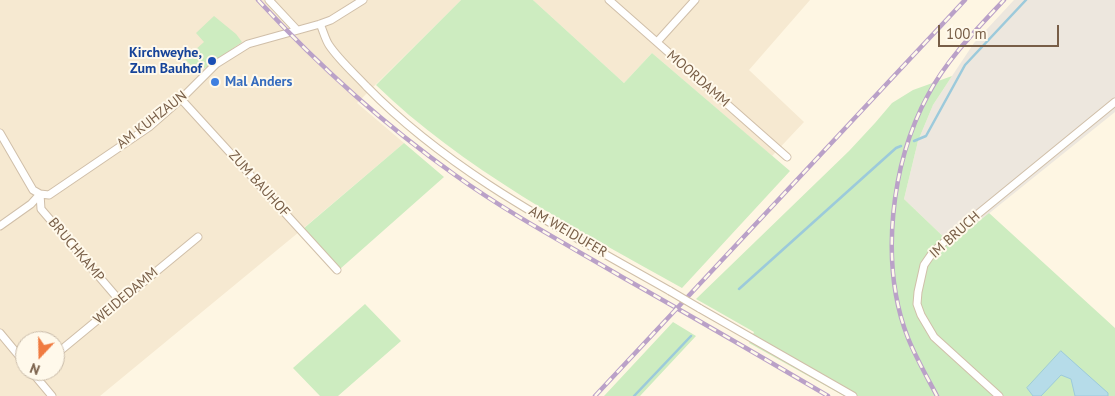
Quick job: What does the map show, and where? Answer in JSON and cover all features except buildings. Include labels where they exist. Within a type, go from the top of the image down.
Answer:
[{"type":"street","points":[[269,0],[297,30]]},
{"type":"street","name":"AM KUHZAUN","points":[[0,226],[31,204],[40,194],[49,194],[149,126],[181,99],[216,64],[248,44],[331,20],[363,0]]},
{"type":"street","name":"MOORDAMM","points":[[609,0],[787,157]]},
{"type":"street","points":[[657,42],[695,0]]},
{"type":"street","name":"AM WEIDUFER","points":[[320,24],[328,44],[385,105],[472,173],[536,214],[854,396]]},
{"type":"street","name":"ZUM BAUHOF","points":[[181,99],[337,270]]},
{"type":"street","name":"IM BRUCH","points":[[999,396],[934,337],[924,323],[917,304],[919,280],[924,265],[933,252],[951,236],[1115,102]]},
{"type":"street","name":"BRUCHKAMP","points":[[0,133],[33,190],[40,194],[41,208],[120,301]]},
{"type":"street","name":"WEIDEDAMM","points":[[65,347],[198,237]]},
{"type":"street","points":[[0,333],[15,351]]},
{"type":"street","points":[[40,381],[52,396]]},
{"type":"shaded area","points":[[0,0],[461,0],[357,103],[404,143],[100,396],[0,396]]},
{"type":"shaded area","points":[[533,0],[810,0],[749,70],[804,122],[772,156],[652,53],[624,83]]},
{"type":"shaded area","points":[[1014,0],[1115,0],[1115,112],[951,244],[904,199],[918,141],[933,105],[974,43]]},
{"type":"green space","points":[[461,0],[533,0],[624,83],[652,53],[790,171],[682,288],[522,196],[445,144],[376,85]]},
{"type":"green space","points":[[214,16],[236,34],[242,42],[198,73],[185,59],[204,42],[196,33]]},
{"type":"green space","points":[[952,76],[933,105],[918,141],[904,199],[951,244],[989,213],[1115,328],[1115,396],[844,396],[749,343],[754,332],[696,299],[849,151],[892,103],[913,90]]},
{"type":"green space","points":[[404,143],[444,177],[340,269],[303,229]]},
{"type":"green space","points":[[365,304],[401,341],[338,396],[320,396],[293,368]]},
{"type":"green space","points":[[673,322],[696,336],[640,396],[604,396]]},
{"type":"water","points":[[1061,351],[1108,393],[1108,396],[1075,396],[1071,379],[1061,375],[1041,396],[1033,396],[1027,388]]},
{"type":"waterway","points":[[914,141],[926,136],[965,65],[1026,0]]},
{"type":"waterway","points":[[739,289],[896,148],[901,146]]},
{"type":"waterway","points":[[634,396],[691,336]]},
{"type":"railway","points":[[258,0],[304,48],[352,93],[428,156],[455,175],[537,228],[828,396]]},
{"type":"railway","points":[[595,396],[965,0]]},
{"type":"railway","points":[[937,396],[911,345],[899,309],[892,247],[893,214],[898,182],[905,151],[915,122],[928,95],[944,69],[963,45],[1004,0]]},
{"type":"place","name":"Kirchweyhe, Zum Bauhof","points":[[212,61]]},
{"type":"place","name":"Mal Anders","points":[[215,82]]}]
